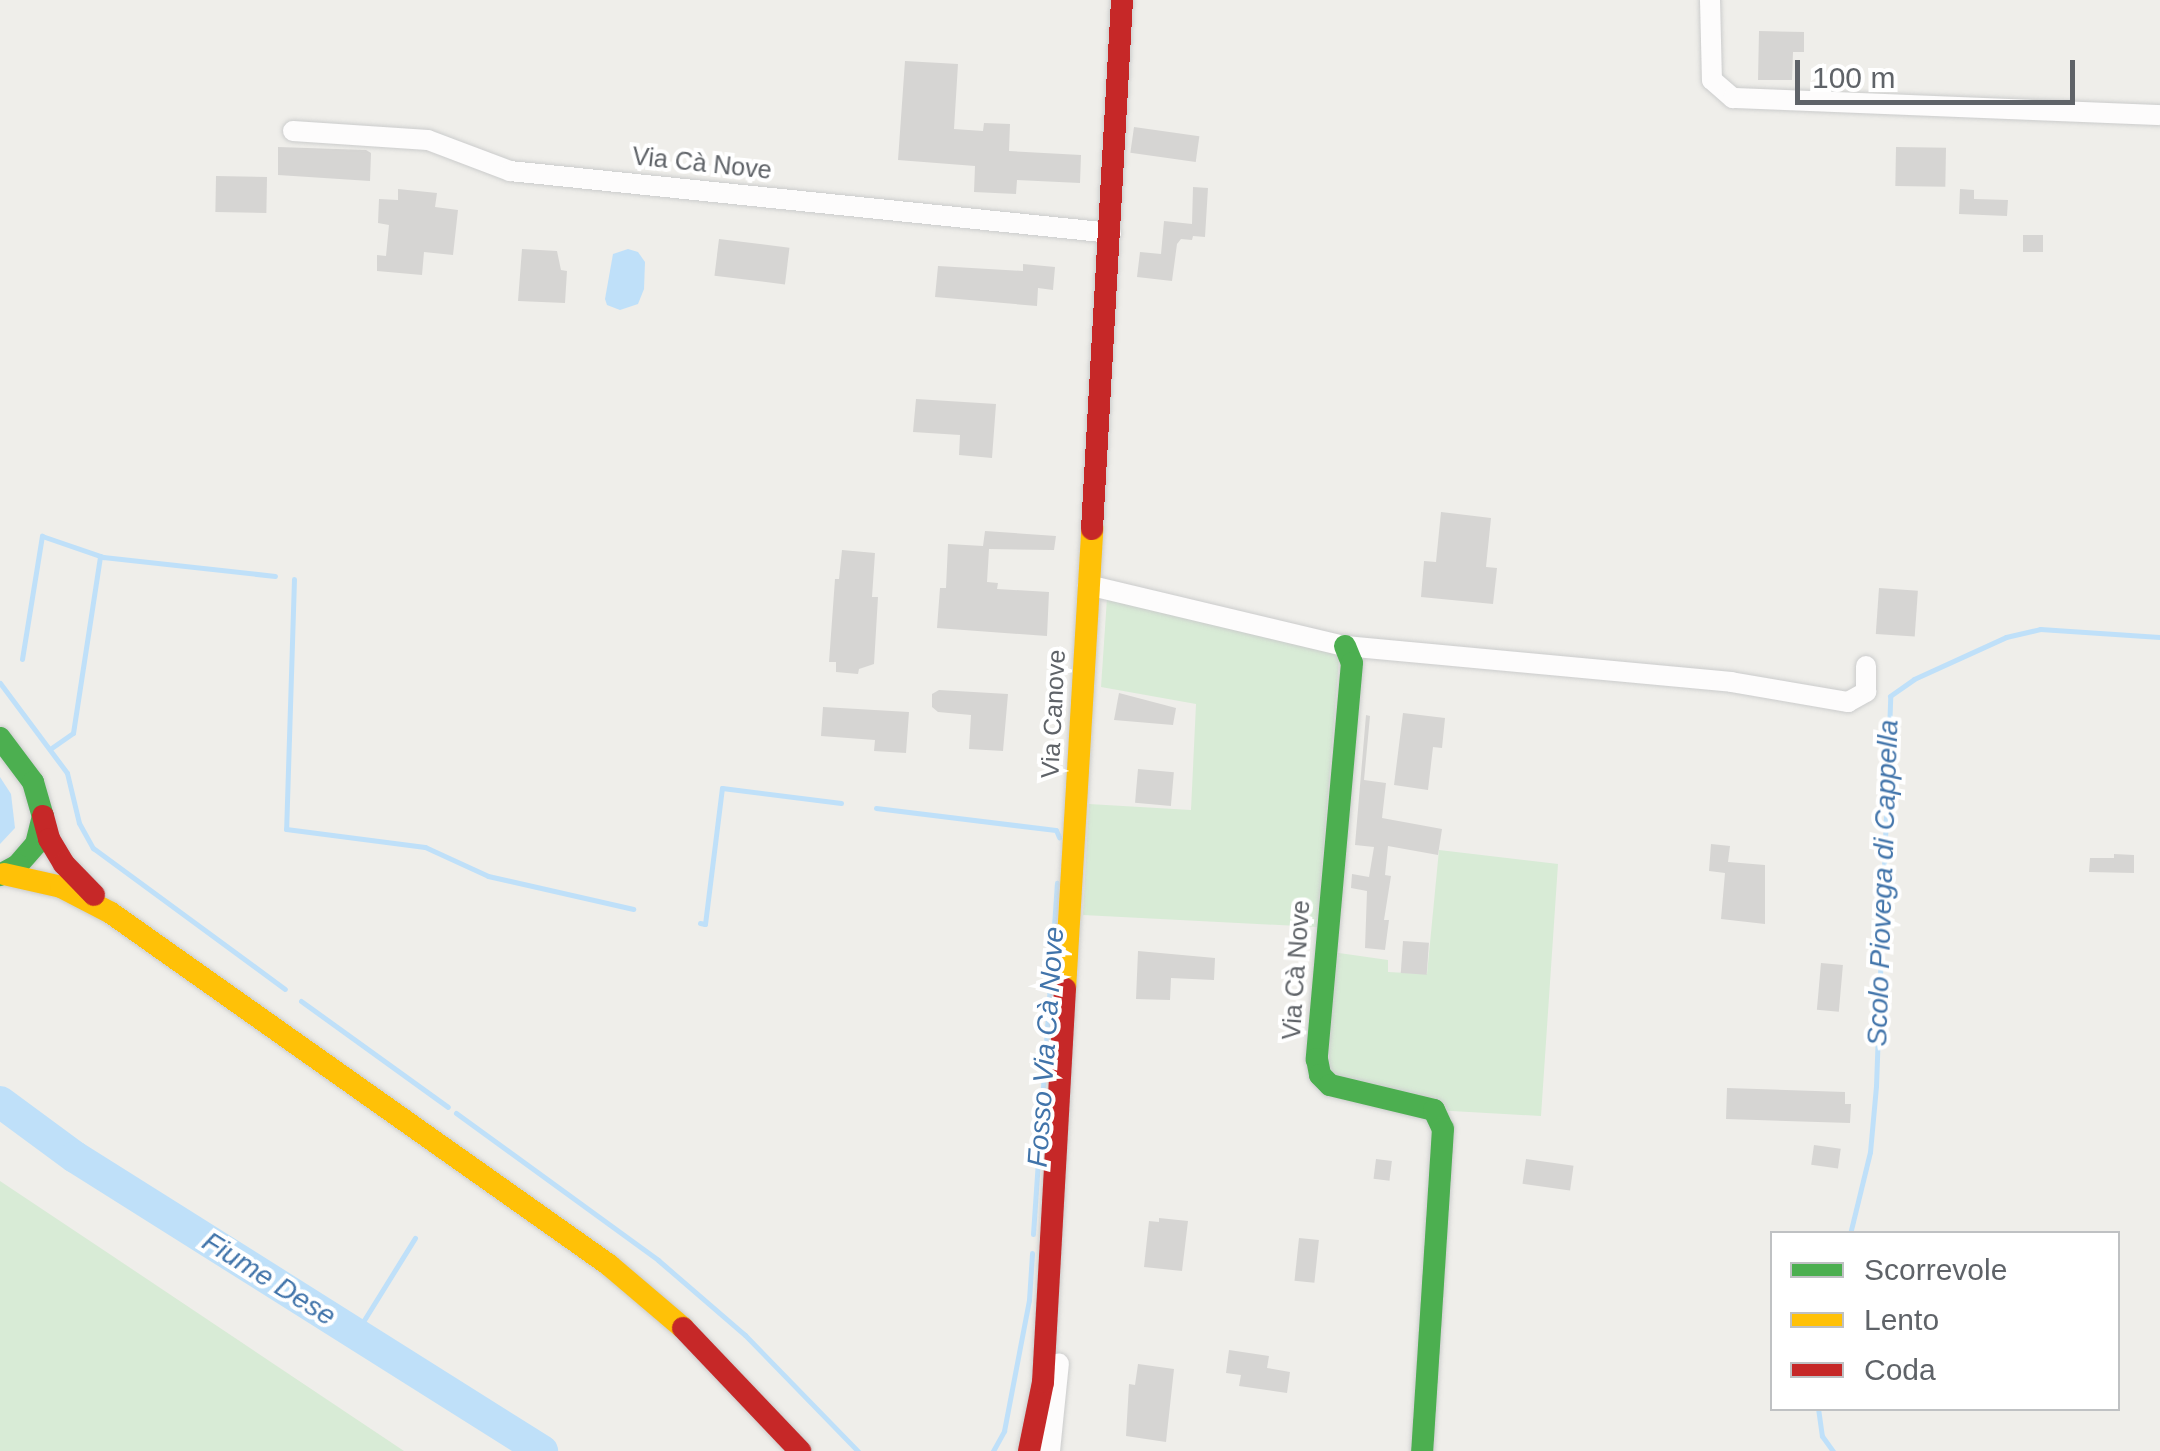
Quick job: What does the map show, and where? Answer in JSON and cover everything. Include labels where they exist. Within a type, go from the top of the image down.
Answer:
[{"type":"street","name":"Via Canove","points":[[1029,1444],[1043,1382],[1122,0]]},
{"type":"street","points":[[1710,0],[1712,80],[1732,98],[2160,116]]},
{"type":"street","name":"Via Cà Nove","points":[[293,131],[428,140],[510,171],[1110,233]]},
{"type":"street","points":[[1088,585],[1345,646],[1731,682],[1848,702],[1866,692],[1866,666]]},
{"type":"street","name":"Via Cà Nove","points":[[1345,646],[1352,663],[1316,1058],[1320,1075],[1330,1084],[1434,1110],[1443,1129],[1422,1451]]},
{"type":"street","points":[[0,738],[33,782],[49,839],[64,864],[111,912]]},
{"type":"street","points":[[2,874],[36,844],[43,816]]},
{"type":"street","points":[[2,874],[61,887],[111,912],[610,1265],[694,1338],[800,1451]]},
{"type":"street","points":[[1050,1451],[1062,1296]]},
{"type":"green space","points":[[1107,598],[1334,654],[1339,659],[1317,927],[1083,915],[1089,804],[1191,810],[1196,704],[1101,687]]},
{"type":"green space","points":[[1439,850],[1558,864],[1541,1116],[1434,1110],[1330,1085],[1325,951],[1388,960],[1388,972],[1427,974]]},
{"type":"green space","points":[[0,1181],[108,1253],[404,1451],[0,1451]]},
{"type":"water","points":[[628,249],[638,252],[645,262],[644,289],[638,304],[620,310],[607,305],[605,299],[613,254]]},
{"type":"water","points":[[0,777],[11,794],[15,828],[0,844]]},
{"type":"building","points":[[1759,31],[1804,32],[1804,52],[1793,52],[1792,80],[1758,80]]},
{"type":"building","points":[[905,61],[958,64],[954,129],[983,131],[984,123],[1010,124],[1009,151],[1081,155],[1080,183],[1017,180],[1016,194],[974,192],[975,166],[898,160]]},
{"type":"building","points":[[1134,127],[1199,136],[1196,162],[1130,153]]},
{"type":"building","points":[[278,147],[366,150],[371,153],[370,181],[278,175]]},
{"type":"building","points":[[1896,147],[1946,148],[1945,187],[1895,186]]},
{"type":"building","points":[[216,176],[267,177],[266,213],[215,212]]},
{"type":"building","points":[[1193,187],[1208,188],[1205,237],[1181,239],[1177,244],[1172,281],[1137,277],[1140,252],[1161,254],[1164,221],[1192,224]]},
{"type":"building","points":[[398,189],[437,193],[435,207],[458,210],[453,255],[424,252],[422,275],[377,271],[377,255],[386,256],[389,225],[378,223],[379,199],[398,200]]},
{"type":"building","points":[[1960,189],[1974,190],[1974,199],[2008,200],[2007,216],[1959,214]]},
{"type":"building","points":[[2023,235],[2043,235],[2043,252],[2023,252]]},
{"type":"building","points":[[719,239],[789,248],[785,284],[714,276]]},
{"type":"building","points":[[522,249],[557,251],[561,270],[567,271],[565,303],[518,301]]},
{"type":"building","points":[[1023,264],[1055,267],[1053,290],[1038,288],[1037,306],[935,297],[938,266],[1023,271]]},
{"type":"building","points":[[916,399],[996,404],[992,458],[959,455],[960,435],[913,432]]},
{"type":"building","points":[[1441,512],[1491,518],[1486,567],[1497,568],[1493,604],[1421,597],[1424,561],[1436,562]]},
{"type":"building","points":[[985,531],[1056,536],[1054,550],[989,549],[987,582],[998,583],[997,589],[1049,592],[1047,636],[937,628],[940,588],[946,588],[948,544],[983,546]]},
{"type":"building","points":[[842,550],[875,553],[872,597],[878,597],[874,664],[859,669],[858,674],[836,672],[836,662],[829,662],[835,579],[839,579]]},
{"type":"building","points":[[1879,588],[1918,591],[1915,637],[1876,634]]},
{"type":"building","points":[[939,690],[1008,694],[1003,751],[969,749],[971,715],[938,712],[932,707],[932,694]]},
{"type":"building","points":[[1119,693],[1176,708],[1173,725],[1114,720]]},
{"type":"building","points":[[823,707],[909,712],[906,753],[874,751],[875,740],[821,736]]},
{"type":"building","points":[[1403,713],[1445,718],[1442,748],[1433,747],[1428,790],[1394,785]]},
{"type":"building","points":[[1366,715],[1370,716],[1364,780],[1386,783],[1382,818],[1442,829],[1438,855],[1388,846],[1385,875],[1391,876],[1384,920],[1389,920],[1385,950],[1365,948],[1367,891],[1351,888],[1352,874],[1369,877],[1374,847],[1355,845]]},
{"type":"building","points":[[1138,769],[1174,772],[1171,806],[1135,803]]},
{"type":"building","points":[[1711,844],[1730,846],[1728,862],[1765,865],[1765,924],[1721,919],[1725,873],[1709,871]]},
{"type":"building","points":[[2114,854],[2134,855],[2134,873],[2089,872],[2090,858],[2114,858]]},
{"type":"building","points":[[1403,941],[1429,943],[1427,975],[1401,973]]},
{"type":"building","points":[[1138,951],[1215,958],[1214,980],[1171,978],[1170,1000],[1136,999]]},
{"type":"building","points":[[1821,963],[1843,965],[1839,1012],[1817,1010]]},
{"type":"building","points":[[1727,1088],[1845,1092],[1845,1104],[1851,1104],[1850,1123],[1726,1119]]},
{"type":"building","points":[[1814,1145],[1841,1149],[1838,1169],[1811,1165]]},
{"type":"building","points":[[1376,1159],[1392,1161],[1389,1181],[1374,1179]]},
{"type":"building","points":[[1526,1159],[1574,1166],[1570,1190],[1523,1184]]},
{"type":"building","points":[[1159,1218],[1188,1221],[1182,1271],[1144,1267],[1149,1221],[1159,1222]]},
{"type":"building","points":[[1299,1238],[1319,1240],[1314,1283],[1295,1281]]},
{"type":"building","points":[[1229,1350],[1269,1356],[1267,1368],[1290,1372],[1287,1393],[1239,1386],[1241,1375],[1226,1373]]},
{"type":"building","points":[[1138,1364],[1174,1369],[1166,1442],[1126,1436],[1129,1384],[1135,1385]]},
{"type":"waterway","name":"Fosso Via Cà Nove","points":[[22,659],[42,536],[103,557],[275,576]]},
{"type":"waterway","points":[[50,749],[73,733],[100,556]]},
{"type":"waterway","name":"Fosso Via Cà Nove","points":[[294,579],[286,829],[425,847],[488,876],[633,909]]},
{"type":"waterway","name":"Scolo Piovega di Cappella","points":[[1851,1231],[1870,1152],[1876,1086],[1890,696],[1914,679],[2006,637],[2040,629],[2160,637]]},
{"type":"waterway","points":[[0,683],[67,773],[79,823],[93,848],[285,989]]},
{"type":"waterway","name":"Fosso Via Cà Nove","points":[[700,923],[705,924],[722,788],[841,803]]},
{"type":"waterway","name":"Fosso Via Cà Nove","points":[[876,808],[1056,830],[1059,837]]},
{"type":"waterway","name":"Fosso Via Cà Nove","points":[[1033,1234],[1057,883]]},
{"type":"waterway","points":[[301,1001],[448,1107]]},
{"type":"waterway","name":"Fiume Dese","points":[[0,1102],[75,1157],[542,1451]]},
{"type":"waterway","points":[[456,1113],[658,1260],[745,1335],[858,1451]]},
{"type":"waterway","points":[[356,1333],[415,1238]]},
{"type":"waterway","name":"Fosso Via Cà Nove","points":[[993,1451],[1004,1431],[1029,1300],[1032,1253]]},
{"type":"waterway","name":"Scolo Piovega di Cappella","points":[[1818,1411],[1822,1436],[1833,1451]]},
{"type":"traffic: fast","points":[[1345,646],[1352,663],[1317,1059],[1320,1075],[1330,1085],[1434,1110],[1443,1129],[1422,1451]]},
{"type":"traffic: fast","points":[[0,738],[33,782],[43,816],[36,844],[18,865],[0,875]]},
{"type":"traffic: slow","points":[[1065,989],[1092,529]]},
{"type":"traffic: slow","points":[[4,874],[61,887],[111,913],[609,1265],[683,1328]]},
{"type":"traffic: jam","points":[[1092,529],[1122,0]]},
{"type":"traffic: jam","points":[[43,816],[49,839],[64,864],[94,895]]},
{"type":"traffic: jam","points":[[1029,1451],[1043,1382],[1065,989]]},
{"type":"traffic: jam","points":[[683,1328],[800,1451]]}]
